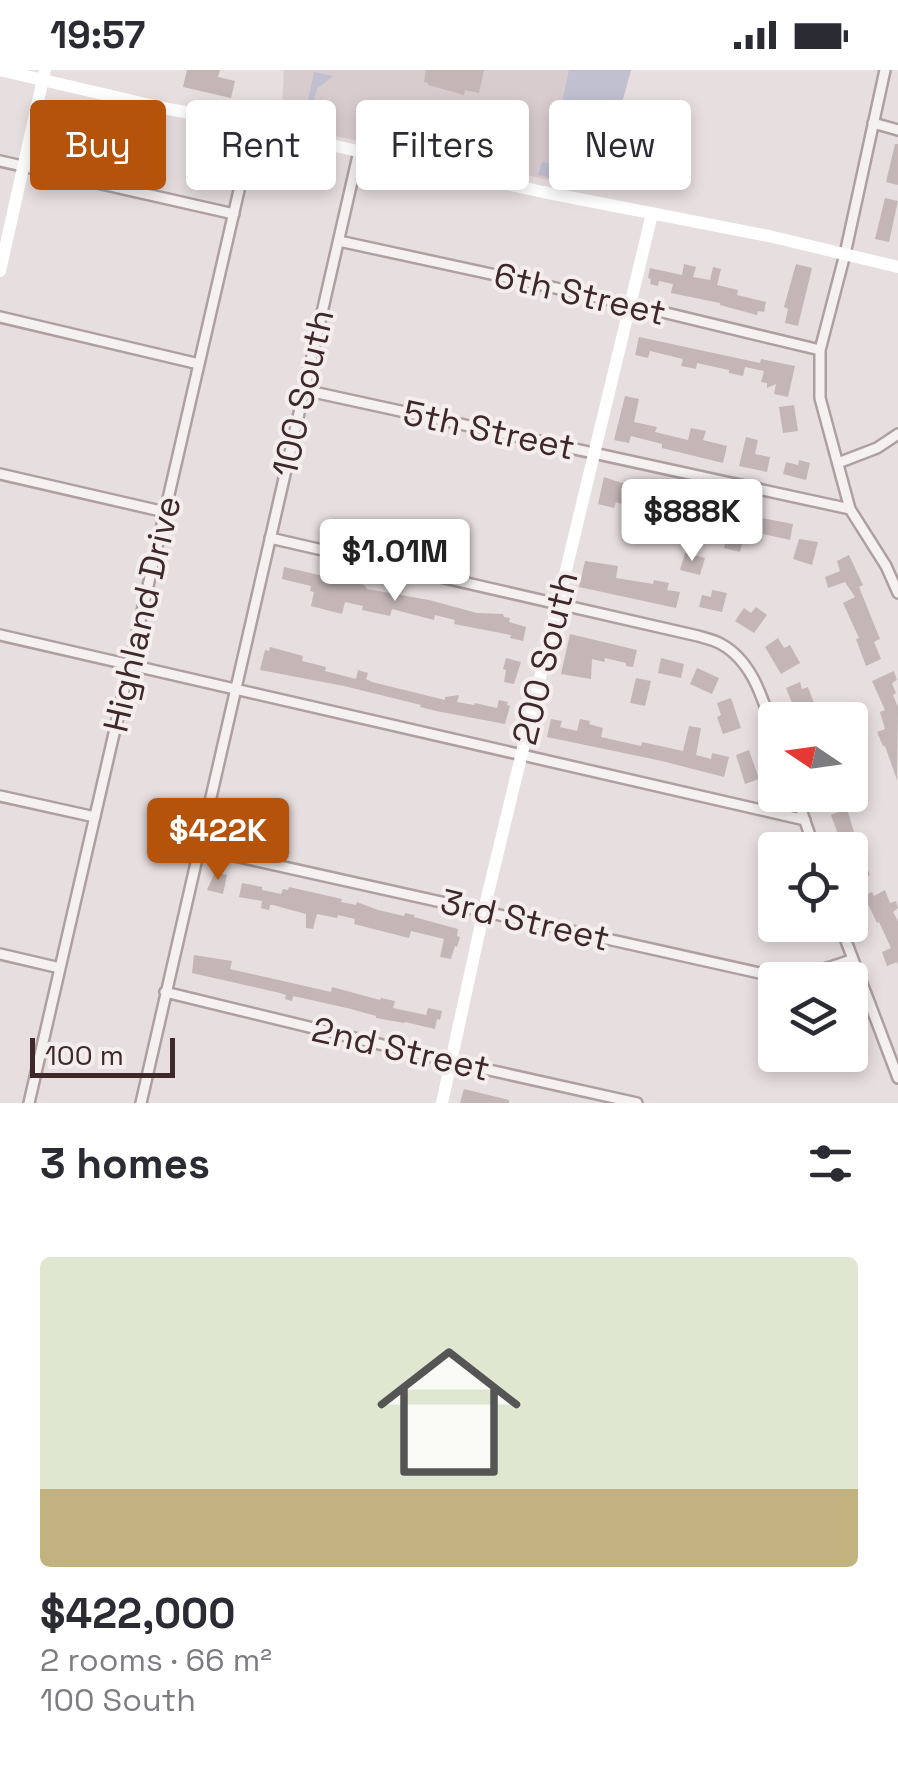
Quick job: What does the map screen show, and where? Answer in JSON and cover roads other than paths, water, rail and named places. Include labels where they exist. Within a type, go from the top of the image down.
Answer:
[{"type":"street","points":[[0,70],[44,75],[186,112]]},
{"type":"street","points":[[885,70],[820,350],[820,398],[850,509],[886,566],[898,594]]},
{"type":"street","points":[[0,270],[44,75]]},
{"type":"street","points":[[873,124],[898,130]]},
{"type":"street","points":[[0,161],[234,214]]},
{"type":"street","name":"100 South","points":[[140,1103],[356,164]]},
{"type":"street","points":[[529,188],[898,266]]},
{"type":"street","name":"Highland Drive","points":[[29,1103],[239,190]]},
{"type":"street","name":"200 South","points":[[442,1103],[484,910],[652,214]]},
{"type":"street","name":"6th Street","points":[[339,241],[820,350]]},
{"type":"street","points":[[0,317],[199,364]]},
{"type":"street","name":"5th Street","points":[[304,390],[850,509]]},
{"type":"street","points":[[838,462],[877,448],[898,434]]},
{"type":"street","points":[[0,474],[165,512]]},
{"type":"street","points":[[270,538],[698,636],[721,644],[738,657],[750,673],[762,702]]},
{"type":"street","points":[[886,566],[898,560]]},
{"type":"street","points":[[0,636],[805,820]]},
{"type":"street","points":[[0,796],[95,818]]},
{"type":"street","points":[[802,812],[809,832]]},
{"type":"street","name":"3rd Street","points":[[199,848],[764,974],[794,976],[852,960]]},
{"type":"street","points":[[846,942],[898,1078]]},
{"type":"street","points":[[0,954],[60,968]]},
{"type":"street","name":"2nd Street","points":[[165,992],[638,1103]]},
{"type":"street","points":[[884,1039],[898,1034]]}]
